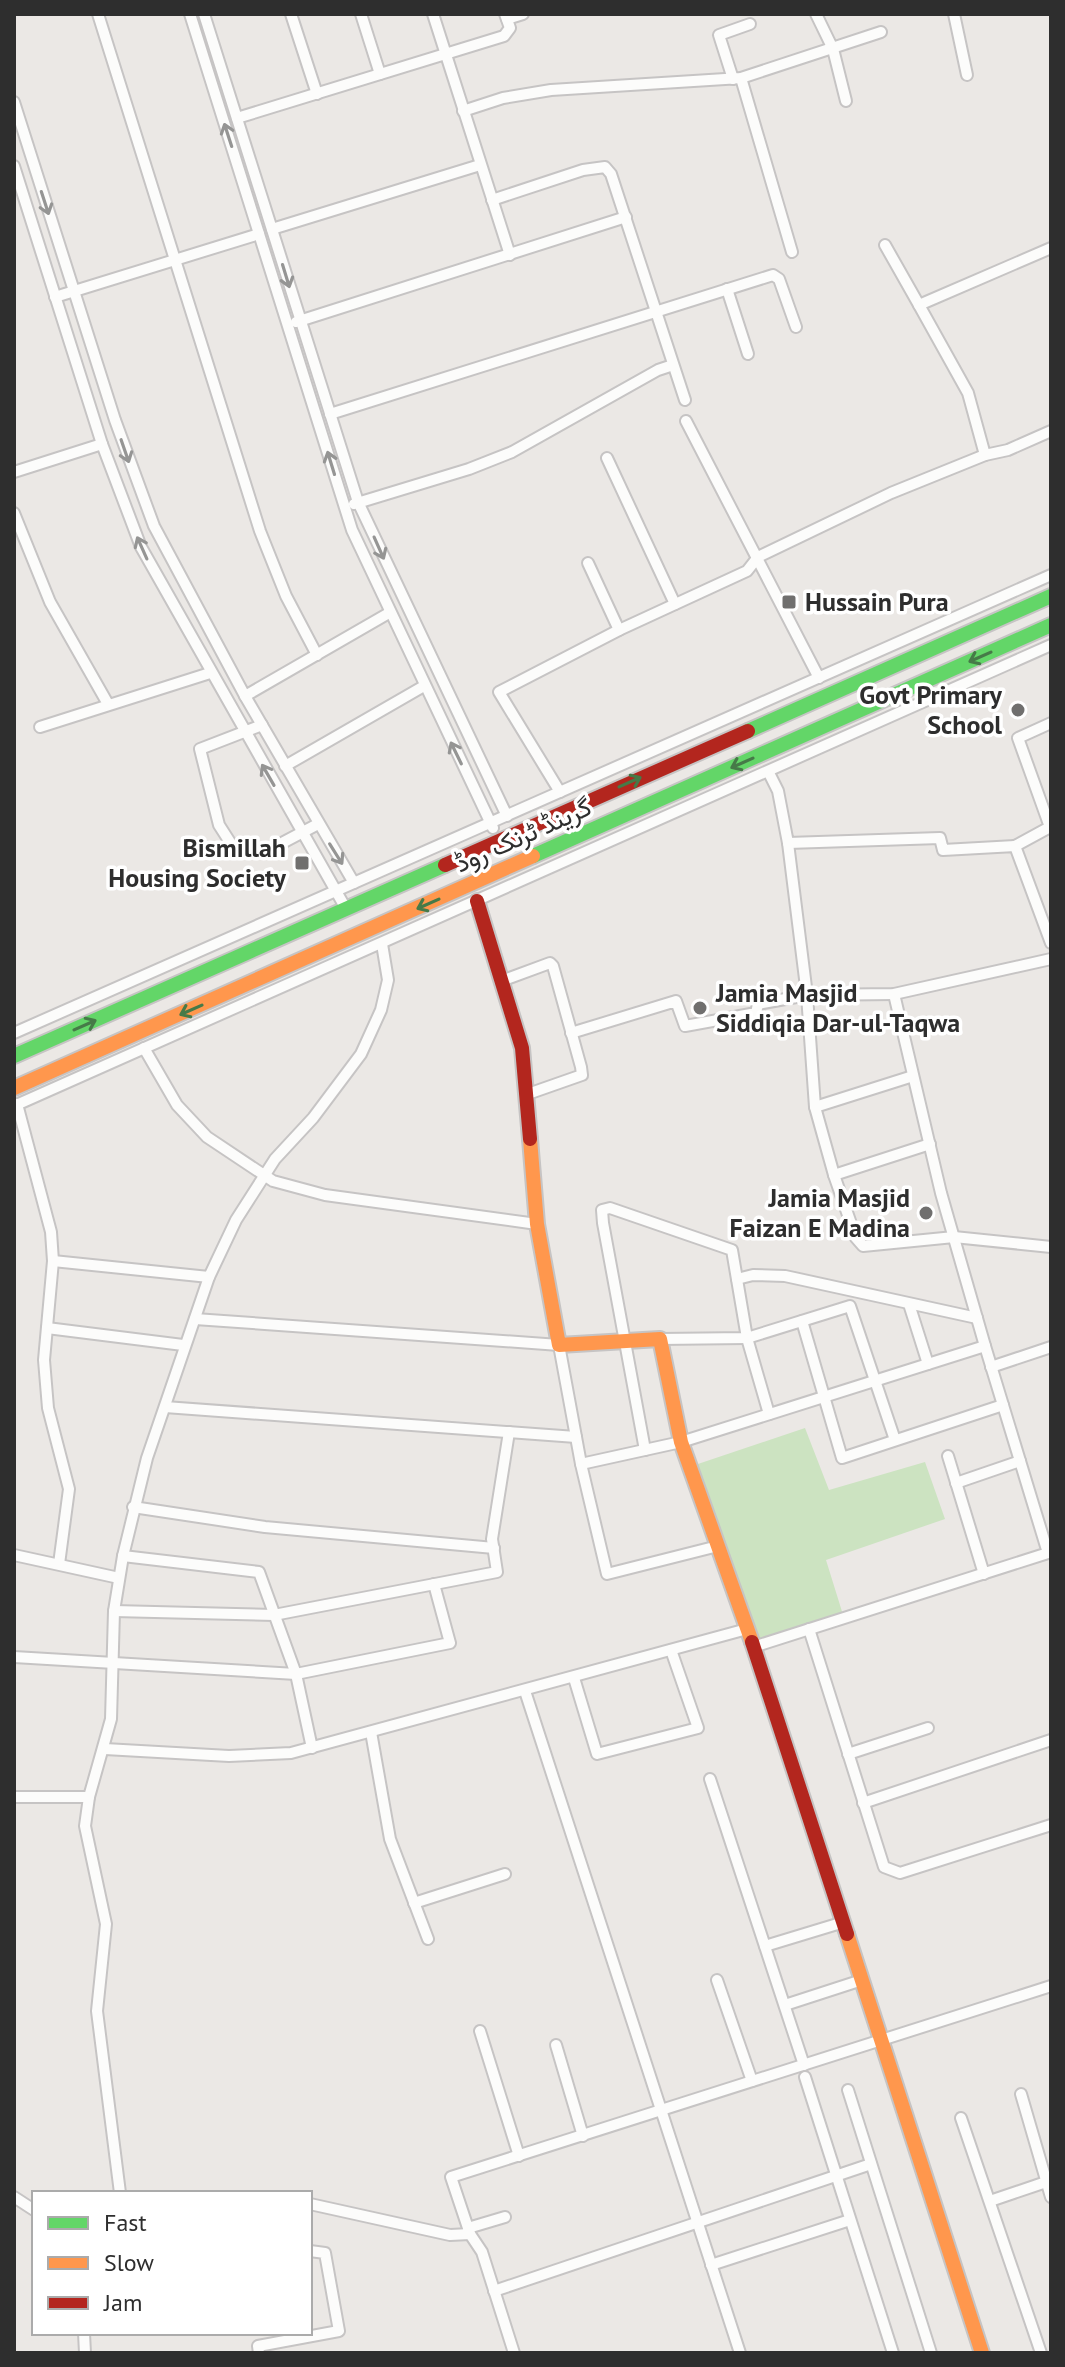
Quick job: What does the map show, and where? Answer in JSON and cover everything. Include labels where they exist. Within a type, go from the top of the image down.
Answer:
[{"type":"main road","name":"گرینڈ ٹرنک روڈ","points":[[14,1056],[1051,596]]},
{"type":"main road","points":[[1008,615],[1027,656]]},
{"type":"main road","name":"گرینڈ ٹرنک روڈ","points":[[14,1088],[1051,625]]},
{"type":"main road","points":[[477,901],[504,980],[522,1048],[537,1224],[559,1345],[660,1339],[681,1442],[844,1922],[982,2353]]},
{"type":"main road","points":[[134,1004],[145,1031]]},
{"type":"street","points":[[98,14],[271,562],[317,655]]},
{"type":"street","points":[[190,14],[345,507],[389,613],[499,840]]},
{"type":"street","points":[[204,14],[358,502],[507,816]]},
{"type":"street","points":[[291,14],[317,94]]},
{"type":"street","points":[[361,14],[380,74]]},
{"type":"street","points":[[433,14],[510,255]]},
{"type":"street","points":[[237,118],[504,36],[510,28],[506,17],[523,14]]},
{"type":"street","points":[[816,14],[833,49],[846,101]]},
{"type":"street","points":[[954,14],[967,75]]},
{"type":"street","points":[[750,24],[719,35],[737,78],[792,252]]},
{"type":"street","points":[[463,111],[503,98],[551,90],[737,78],[881,32]]},
{"type":"street","points":[[203,55],[216,52]]},
{"type":"street","points":[[14,102],[124,446],[154,526],[245,696],[354,883]]},
{"type":"street","points":[[272,229],[480,165]]},
{"type":"street","points":[[492,200],[583,170],[605,167],[626,217],[685,400]]},
{"type":"street","points":[[35,170],[15,173],[102,444],[152,572],[345,907]]},
{"type":"street","points":[[242,180],[254,176]]},
{"type":"street","points":[[288,325],[626,217]]},
{"type":"street","points":[[55,297],[259,234]]},
{"type":"street","points":[[885,245],[968,393],[985,455]]},
{"type":"street","points":[[919,305],[1051,248]]},
{"type":"street","points":[[330,414],[777,275],[796,327]]},
{"type":"street","points":[[727,289],[748,354]]},
{"type":"street","points":[[345,507],[512,452],[658,370],[673,365]]},
{"type":"street","points":[[686,421],[819,678]]},
{"type":"street","points":[[560,792],[499,692],[619,630],[747,571],[758,557],[891,493],[1051,431]]},
{"type":"street","points":[[14,472],[102,444]]},
{"type":"street","points":[[607,458],[675,604]]},
{"type":"street","points":[[14,513],[50,602],[108,704]]},
{"type":"street","points":[[588,563],[619,630]]},
{"type":"street","points":[[14,1033],[1051,575]]},
{"type":"street","points":[[1019,589],[1027,606]]},
{"type":"street","points":[[245,696],[389,613]]},
{"type":"street","points":[[59,1564],[69,1477],[48,1408],[44,1360],[53,1261],[51,1232],[16,1105],[769,773],[1048,646],[1051,661]]},
{"type":"street","points":[[40,727],[210,673]]},
{"type":"street","points":[[285,766],[424,686]]},
{"type":"street","points":[[788,843],[940,838],[943,850],[1015,846],[1050,827],[1018,738],[1051,723]]},
{"type":"street","points":[[262,725],[200,749],[224,836],[235,850],[257,853],[318,824]]},
{"type":"street","points":[[769,773],[778,791],[788,843],[807,995],[815,1107],[856,1238],[863,1246],[954,1237],[1051,1247]]},
{"type":"street","points":[[1015,846],[1051,943]]},
{"type":"street","points":[[120,2191],[97,2011],[106,1924],[85,1826],[89,1797],[111,1719],[114,1611],[133,1507],[183,1345],[209,1277],[236,1220],[264,1175],[340,1086],[361,1054],[381,1010],[388,980],[382,944]]},
{"type":"street","points":[[571,1033],[676,1001],[685,1026],[756,1013],[758,1004],[807,995],[894,994],[1051,959]]},
{"type":"street","points":[[504,980],[550,963],[582,1075],[525,1095]]},
{"type":"street","points":[[166,966],[174,985]]},
{"type":"street","points":[[753,1647],[984,1574],[1049,1558],[954,1237],[894,994]]},
{"type":"street","points":[[144,1048],[177,1105],[197,1127],[264,1175],[325,1195],[537,1224]]},
{"type":"street","points":[[815,1107],[913,1076]]},
{"type":"street","points":[[834,1175],[930,1144]]},
{"type":"street","points":[[645,1450],[602,1210],[610,1208],[732,1250],[747,1338],[769,1414]]},
{"type":"street","points":[[53,1261],[209,1277]]},
{"type":"street","points":[[737,1279],[753,1275],[785,1276],[977,1318]]},
{"type":"street","points":[[909,1304],[928,1364]]},
{"type":"street","points":[[660,1339],[747,1338],[850,1306],[895,1440]]},
{"type":"street","points":[[195,1319],[559,1345],[581,1464],[607,1574],[718,1546]]},
{"type":"street","points":[[802,1321],[842,1458],[1003,1405]]},
{"type":"street","points":[[47,1328],[183,1345]]},
{"type":"street","points":[[581,1464],[681,1442],[985,1346]]},
{"type":"street","points":[[991,1367],[1051,1347]]},
{"type":"street","points":[[165,1407],[576,1437]]},
{"type":"street","points":[[114,1611],[274,1615],[497,1572],[494,1548],[509,1432]]},
{"type":"street","points":[[948,1456],[984,1574]]},
{"type":"street","points":[[956,1483],[1020,1461]]},
{"type":"street","points":[[133,1507],[265,1527],[494,1548]]},
{"type":"street","points":[[14,1555],[119,1578]]},
{"type":"street","points":[[123,1556],[259,1572],[296,1674],[312,1748]]},
{"type":"street","points":[[14,1657],[296,1674],[450,1643],[434,1584]]},
{"type":"street","points":[[105,1749],[229,1756],[291,1753],[747,1629]]},
{"type":"street","points":[[809,1629],[884,1867],[900,1873],[1051,1825]]},
{"type":"street","points":[[574,1678],[597,1754],[698,1728],[671,1650]]},
{"type":"street","points":[[525,1691],[659,2112],[740,2353]]},
{"type":"street","points":[[848,1754],[928,1728]]},
{"type":"street","points":[[371,1732],[390,1839],[428,1939]]},
{"type":"street","points":[[863,1803],[1051,1740]]},
{"type":"street","points":[[710,1779],[804,2065]]},
{"type":"street","points":[[14,1797],[89,1797]]},
{"type":"street","points":[[414,1903],[505,1874]]},
{"type":"street","points":[[765,1946],[844,1922]]},
{"type":"street","points":[[717,1980],[752,2081]]},
{"type":"street","points":[[785,2005],[862,1980]]},
{"type":"street","points":[[514,2353],[482,2252],[469,2231],[451,2177],[1051,1986]]},
{"type":"street","points":[[480,2031],[519,2156]]},
{"type":"street","points":[[556,2045],[583,2136]]},
{"type":"street","points":[[805,2077],[893,2353]]},
{"type":"street","points":[[848,2090],[931,2353]]},
{"type":"street","points":[[1021,2094],[1051,2197]]},
{"type":"street","points":[[961,2118],[1040,2353],[1051,2349]]},
{"type":"street","points":[[494,2291],[698,2225],[871,2164]]},
{"type":"street","points":[[990,2201],[1048,2181]]},
{"type":"street","points":[[14,2197],[32,2209]]},
{"type":"street","points":[[312,2204],[450,2235],[505,2217]]},
{"type":"street","points":[[711,2265],[850,2220]]},
{"type":"street","points":[[259,2353],[258,2346],[339,2331],[325,2253],[312,2251]]},
{"type":"green space","points":[[805,1428],[829,1490],[925,1462],[945,1519],[826,1560],[844,1618],[753,1647],[689,1467]]},
{"type":"traffic: fast","points":[[748,731],[1051,596]]},
{"type":"traffic: fast","points":[[533,856],[1051,625]]},
{"type":"traffic: fast","points":[[14,1056],[445,865]]},
{"type":"traffic: slow","points":[[14,1088],[533,856]]},
{"type":"traffic: slow","points":[[530,1139],[537,1224],[559,1345],[660,1339],[681,1442],[752,1642]]},
{"type":"traffic: slow","points":[[847,1934],[982,2353]]},
{"type":"traffic: jam","points":[[445,865],[748,731]]},
{"type":"traffic: jam","points":[[477,901],[522,1048],[530,1139]]},
{"type":"traffic: jam","points":[[752,1642],[847,1934]]},
{"type":"place","name":"Hussain Pura","points":[[789,602]]},
{"type":"place","name":"Govt Primary School","points":[[1018,710]]},
{"type":"place","name":"Bismillah Housing Society","points":[[302,863]]},
{"type":"place","name":"Jamia Masjid Siddiqia Dar-ul-Taqwa","points":[[700,1008]]},
{"type":"place","name":"Jamia Masjid Faizan E Madina","points":[[926,1213]]}]
